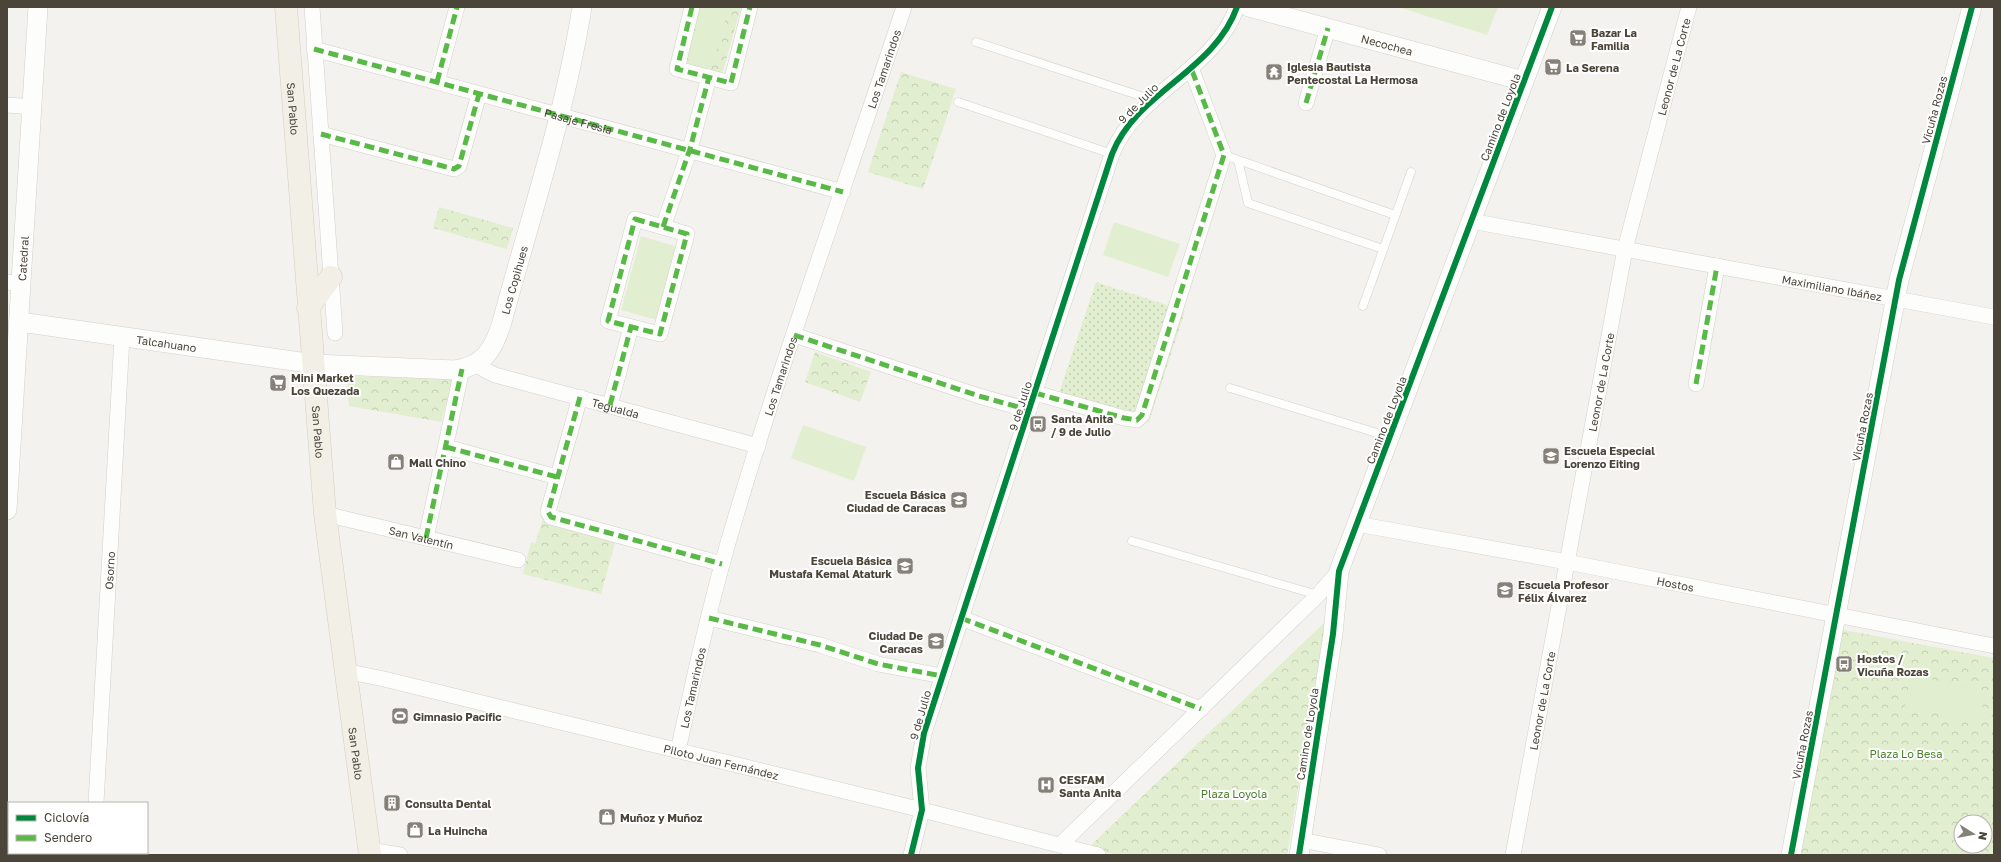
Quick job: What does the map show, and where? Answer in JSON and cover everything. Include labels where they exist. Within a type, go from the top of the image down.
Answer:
[{"type":"main road","name":"San Pablo","points":[[286,7],[308,308],[326,514],[369,852]]},
{"type":"main road","points":[[308,308],[331,277]]},
{"type":"street","name":"Catedral","points":[[7,510],[11,378],[20,322],[15,283],[33,107],[38,7]]},
{"type":"street","points":[[312,7],[335,333]]},
{"type":"street","name":"Los Copihues","points":[[469,366],[487,354],[499,331],[559,115],[576,42],[582,7]]},
{"type":"street","points":[[692,7],[677,70],[731,83],[750,7]]},
{"type":"street","name":"Los Tamarindos","points":[[678,751],[708,618],[722,564],[794,335],[904,7]]},
{"type":"street","name":"9 de Julio","points":[[911,855],[922,810],[918,782],[921,748],[942,676],[1112,154],[1124,130],[1153,100],[1222,39],[1237,7]]},
{"type":"street","name":"Necochea","points":[[1249,7],[1524,81]]},
{"type":"street","name":"Camino de Loyola","points":[[1300,847],[1333,634],[1340,570],[1552,7]]},
{"type":"street","name":"Leonor de La Corte","points":[[1513,855],[1625,249],[1689,7]]},
{"type":"street","name":"Vicuña Rozas","points":[[1791,855],[1896,298],[1972,7]]},
{"type":"street","points":[[437,82],[454,8]]},
{"type":"street","points":[[1306,103],[1328,28]]},
{"type":"street","name":"Pasaje Fresia","points":[[314,49],[690,149],[843,192]]},
{"type":"street","points":[[1035,393],[1124,418],[1137,420],[1142,415],[1231,158],[1191,68]]},
{"type":"street","points":[[663,227],[690,149],[709,77]]},
{"type":"street","points":[[321,134],[454,168],[458,166],[479,94]]},
{"type":"street","points":[[7,105],[33,107]]},
{"type":"street","points":[[635,219],[663,227],[687,234],[660,334],[608,321],[635,219]]},
{"type":"street","name":"Maximiliano Ibáñez","points":[[1472,220],[1994,317]]},
{"type":"street","points":[[1696,384],[1717,266]]},
{"type":"street","name":"Talcahuano","points":[[20,322],[314,364]]},
{"type":"street","points":[[610,406],[632,327]]},
{"type":"street","points":[[794,335],[979,396],[1029,410]]},
{"type":"street","name":"Osorno","points":[[96,802],[122,337]]},
{"type":"street","name":"Tegualda","points":[[314,364],[469,366],[485,370],[495,375],[758,446]]},
{"type":"street","points":[[426,538],[446,447],[469,366]]},
{"type":"street","points":[[580,397],[548,512],[551,517],[722,564]]},
{"type":"street","points":[[446,447],[557,477]]},
{"type":"street","name":"San Valentín","points":[[326,514],[518,560]]},
{"type":"street","name":"Hostos","points":[[1357,524],[1567,562],[1994,646]]},
{"type":"street","name":"Camino de Loyola","points":[[1060,845],[1318,595],[1340,570]]},
{"type":"street","points":[[708,618],[820,646],[878,664],[942,676]]},
{"type":"street","points":[[961,618],[1201,708]]},
{"type":"street","name":"Piloto Juan Fernández","points":[[345,671],[384,679],[922,810],[1098,855]]},
{"type":"street","points":[[1300,847],[1378,855]]},
{"type":"street","points":[[369,852],[400,855]]},
{"type":"lane","points":[[976,42],[1153,100]]},
{"type":"lane","points":[[958,102],[1112,154]]},
{"type":"lane","points":[[1231,158],[1395,215]]},
{"type":"lane","points":[[1231,158],[1248,203],[1383,249]]},
{"type":"lane","points":[[1363,306],[1411,172]]},
{"type":"lane","points":[[1230,388],[1390,437]]},
{"type":"lane","points":[[1132,541],[1318,595]]},
{"type":"green space","points":[[690,7],[741,7],[723,71],[717,73],[679,63]]},
{"type":"green space","points":[[702,7],[719,7],[728,9],[713,65],[688,58]]},
{"type":"green space","points":[[1398,7],[1498,7],[1487,35]]},
{"type":"green space","points":[[901,72],[956,89],[923,189],[868,172]]},
{"type":"green space","points":[[439,207],[513,228],[507,249],[433,228]]},
{"type":"green space","points":[[1114,222],[1180,244],[1168,277],[1103,255]]},
{"type":"green space","points":[[641,236],[678,247],[657,320],[621,310]]},
{"type":"green space","points":[[1096,282],[1185,311],[1149,422],[1059,393]]},
{"type":"green space","points":[[815,352],[871,372],[860,402],[805,382]]},
{"type":"green space","points":[[347,376],[453,379],[441,422],[349,406]]},
{"type":"green space","points":[[803,425],[866,447],[854,481],[791,458]]},
{"type":"green space","points":[[543,519],[616,539],[601,594],[523,574],[531,542],[535,544]]},
{"type":"green space","name":"Plaza Loyola","points":[[1326,621],[1287,855],[1118,855],[1088,848]]},
{"type":"green space","name":"Plaza Lo Besa","points":[[1838,629],[1994,658],[1994,855],[1797,855]]},
{"type":"green space","points":[[1911,675],[1986,691],[1979,722],[1905,707]]},
{"type":"marked path","points":[[437,82],[457,7]]},
{"type":"marked path","points":[[692,7],[677,69],[731,83],[750,7]]},
{"type":"marked path","points":[[1306,103],[1328,28]]},
{"type":"marked path","points":[[314,49],[843,192]]},
{"type":"marked path","points":[[1035,393],[1124,418],[1137,420],[1142,415],[1224,155],[1191,68]]},
{"type":"marked path","points":[[663,227],[690,149],[709,77]]},
{"type":"marked path","points":[[321,134],[454,169],[459,166],[479,94]]},
{"type":"marked path","points":[[635,219],[687,234],[660,334],[608,321],[635,219]]},
{"type":"marked path","points":[[1696,384],[1717,266]]},
{"type":"marked path","points":[[610,405],[631,327]]},
{"type":"marked path","points":[[794,335],[979,396],[1029,410]]},
{"type":"marked path","points":[[426,538],[462,369]]},
{"type":"marked path","points":[[580,397],[548,512],[551,517],[722,564]]},
{"type":"marked path","points":[[446,447],[557,477]]},
{"type":"marked path","points":[[709,618],[820,645],[878,664],[942,676]]},
{"type":"marked path","points":[[961,618],[1201,709]]},
{"type":"cycle path","points":[[911,855],[922,810],[918,768],[924,733],[1112,154],[1124,132],[1139,114],[1156,97],[1211,49],[1226,29],[1237,7]]},
{"type":"cycle path","points":[[1299,855],[1333,634],[1339,571],[1552,7]]},
{"type":"cycle path","points":[[1791,855],[1899,280],[1972,7]]},
{"type":"place","name":"Bazar La Familia","points":[[1578,38]]},
{"type":"place","name":"La Serena","points":[[1553,67]]},
{"type":"place","name":"Iglesia Bautista Pentecostal La Hermosa","points":[[1274,72]]},
{"type":"place","name":"Mini Market Los Quezada","points":[[278,383]]},
{"type":"place","name":"Santa Anita / 9 de Julio","points":[[1038,424]]},
{"type":"place","name":"Escuela Especial Lorenzo Eiting","points":[[1551,456]]},
{"type":"place","name":"Mall Chino","points":[[396,462]]},
{"type":"place","name":"Escuela Básica Ciudad de Caracas","points":[[959,500]]},
{"type":"place","name":"Escuela Básica Mustafa Kemal Ataturk","points":[[905,566]]},
{"type":"place","name":"Escuela Profesor Félix Álvarez","points":[[1505,590]]},
{"type":"place","name":"Ciudad De Caracas","points":[[936,641]]},
{"type":"place","name":"Hostos / Vicuña Rozas","points":[[1844,664]]},
{"type":"place","name":"Gimnasio Pacific","points":[[400,716]]},
{"type":"place","name":"CESFAM Santa Anita","points":[[1046,785]]},
{"type":"place","name":"Consulta Dental","points":[[392,803]]},
{"type":"place","name":"Muñoz y Muñoz","points":[[607,817]]},
{"type":"place","name":"La Huincha","points":[[415,830]]}]
